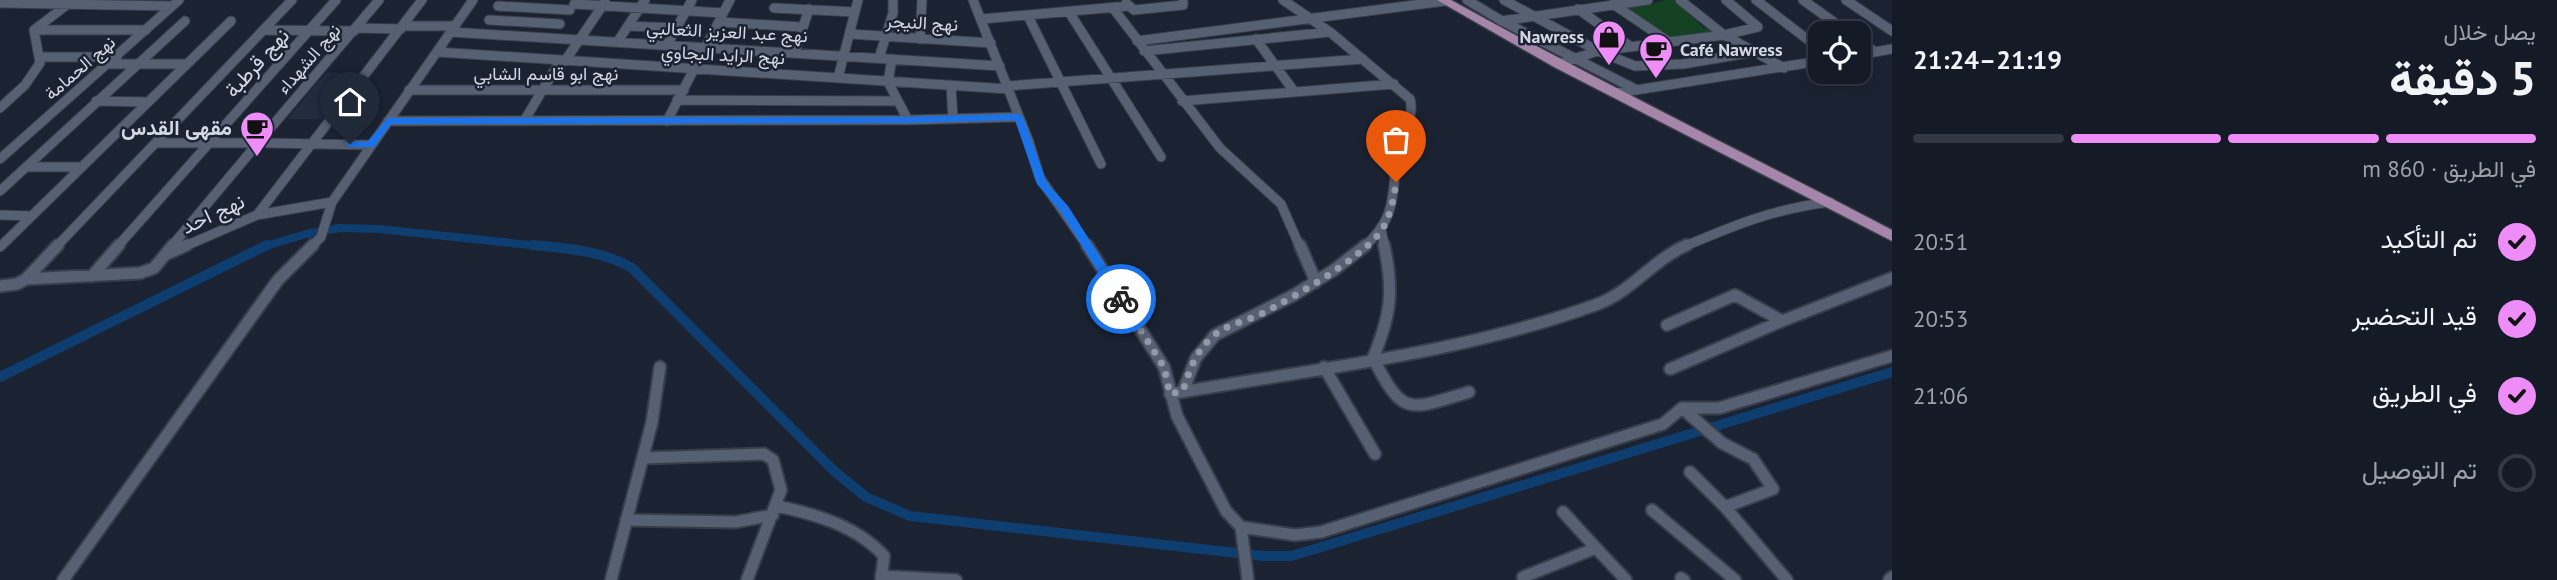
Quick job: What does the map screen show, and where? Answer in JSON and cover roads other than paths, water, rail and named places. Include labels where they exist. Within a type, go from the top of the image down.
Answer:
[{"type":"main road","points":[[1444,1],[1558,64],[1892,236]]},
{"type":"street","points":[[0,286],[17,284],[26,279],[292,0]]},
{"type":"street","name":"نهج قرطبة","points":[[92,276],[336,0]]},
{"type":"street","name":"نهج الشهداء","points":[[265,141],[379,0]]},
{"type":"street","name":"نهج احد","points":[[167,254],[257,215],[422,0]]},
{"type":"street","points":[[63,580],[278,280],[321,237],[327,225],[332,202],[473,0]]},
{"type":"street","points":[[618,41],[645,0]]},
{"type":"street","points":[[667,45],[692,0]]},
{"type":"street","points":[[667,121],[730,0]]},
{"type":"street","points":[[838,78],[858,0]]},
{"type":"street","points":[[879,58],[893,13],[893,0]]},
{"type":"street","points":[[920,39],[922,0]]},
{"type":"street","points":[[973,0],[1029,142],[1042,184],[1064,209],[1164,367],[1177,416],[1220,501],[1242,529],[1247,575]]},
{"type":"street","points":[[982,19],[1128,5],[1179,5],[1185,4],[1183,0]]},
{"type":"street","points":[[1183,391],[1191,365],[1217,333],[1260,314],[1316,282],[1368,244],[1381,230],[1390,214],[1394,198],[1398,146],[1413,114],[1410,99],[1330,32],[1283,0]]},
{"type":"street","points":[[1467,0],[1502,21],[1637,90]]},
{"type":"street","points":[[1504,0],[1529,16],[1630,65],[1645,67],[1683,64],[1754,52]]},
{"type":"street","points":[[1488,25],[1611,2],[1648,0]]},
{"type":"street","points":[[1680,0],[1724,35],[1784,68]]},
{"type":"street","points":[[1558,64],[1598,51],[1724,35],[1758,27],[1726,0]]},
{"type":"street","points":[[1756,0],[1808,40]]},
{"type":"street","points":[[1803,0],[1832,21]]},
{"type":"street","points":[[1846,0],[1892,31]]},
{"type":"street","points":[[1137,41],[1444,1]]},
{"type":"street","points":[[1611,2],[1669,42]]},
{"type":"street","points":[[0,3],[175,3]]},
{"type":"street","points":[[34,30],[71,3]]},
{"type":"street","name":"نهج الحمامة","points":[[0,159],[175,3]]},
{"type":"street","points":[[479,34],[501,3],[604,3],[639,9],[723,13]]},
{"type":"street","points":[[550,37],[574,3]]},
{"type":"street","points":[[524,121],[604,3]]},
{"type":"street","points":[[768,25],[776,4],[855,12]]},
{"type":"street","points":[[1113,8],[1220,148],[1281,204],[1316,282]]},
{"type":"street","points":[[795,52],[808,9]]},
{"type":"street","points":[[1578,9],[1631,47]]},
{"type":"street","points":[[1069,12],[1161,157]]},
{"type":"street","points":[[1028,16],[1101,164]]},
{"type":"street","points":[[0,247],[231,20]]},
{"type":"street","points":[[489,20],[560,24]]},
{"type":"street","points":[[0,191],[185,21]]},
{"type":"street","points":[[719,22],[802,27]]},
{"type":"street","points":[[628,26],[676,29]]},
{"type":"street","name":"نهج عبد العزيز الثعالبي","points":[[265,30],[402,27],[453,29],[479,34],[1000,66]]},
{"type":"street","points":[[34,30],[146,30]]},
{"type":"street","points":[[0,108],[32,76],[40,57],[34,30]]},
{"type":"street","points":[[1144,51],[1330,32]]},
{"type":"street","name":"نهج النيجر","points":[[850,34],[991,43]]},
{"type":"street","points":[[1256,39],[1293,90]]},
{"type":"street","points":[[1871,49],[1875,52]]},
{"type":"street","points":[[1871,53],[1892,49]]},
{"type":"street","name":"نهج الرايد البجاوي","points":[[438,52],[951,86],[1007,87],[1363,59]]},
{"type":"street","points":[[40,57],[117,57]]},
{"type":"street","points":[[892,59],[888,82],[908,120]]},
{"type":"street","points":[[1617,93],[1808,63]]},
{"type":"street","points":[[108,64],[186,64]]},
{"type":"street","points":[[1182,101],[1394,84]]},
{"type":"street","points":[[951,86],[953,119]]},
{"type":"street","name":"نهج ابو قاسم الشابي","points":[[409,90],[684,90]]},
{"type":"street","points":[[677,100],[897,101]]},
{"type":"street","points":[[96,102],[147,102]]},
{"type":"street","points":[[388,121],[908,120],[1019,117]]},
{"type":"street","points":[[156,143],[251,146],[265,141],[370,145]]},
{"type":"street","points":[[26,279],[146,272],[155,268],[251,146]]},
{"type":"street","points":[[26,167],[80,167]]},
{"type":"street","points":[[257,215],[332,202]]},
{"type":"street","points":[[1170,394],[1466,343],[1600,303],[1700,238],[1770,212],[1805,204],[1830,202]]},
{"type":"street","points":[[0,215],[32,216]]},
{"type":"street","points":[[1373,358],[1393,307],[1394,296],[1381,230]]},
{"type":"street","points":[[1670,369],[1892,278]]},
{"type":"street","points":[[1667,325],[1735,295],[1782,321]]},
{"type":"street","points":[[1242,529],[1295,535],[1321,533],[1662,424],[1683,409],[1719,408],[1892,356]]},
{"type":"street","points":[[1373,358],[1394,395],[1406,404],[1422,404],[1469,392]]},
{"type":"street","points":[[1324,367],[1375,454]]},
{"type":"street","points":[[611,580],[643,458],[657,396],[660,368]]},
{"type":"street","points":[[1683,409],[1722,443],[1753,459],[1773,489],[1725,507]]},
{"type":"street","points":[[643,458],[764,454],[773,460],[780,481],[775,510],[747,580]]},
{"type":"street","points":[[1690,472],[1725,507],[1787,580]]},
{"type":"street","points":[[626,520],[736,522],[775,510],[818,515],[873,544],[884,556],[881,578],[956,580]]},
{"type":"street","points":[[1652,510],[1735,580]]},
{"type":"street","points":[[1563,512],[1626,580]]},
{"type":"street","points":[[1523,577],[1596,548]]},
{"type":"waterway","points":[[263,247],[306,234],[340,228],[379,229],[549,247]]},
{"type":"waterway","points":[[0,377],[267,245]]},
{"type":"waterway","points":[[533,245],[596,254],[632,268],[834,471],[866,497],[910,516],[1263,556],[1291,556],[1315,549],[1892,372]]},
{"type":"place","name":"Nawress","points":[[1609,67]]},
{"type":"place","name":"Café Nawress","points":[[1656,80]]},
{"type":"place","name":"مقهى القدس","points":[[257,158]]}]
